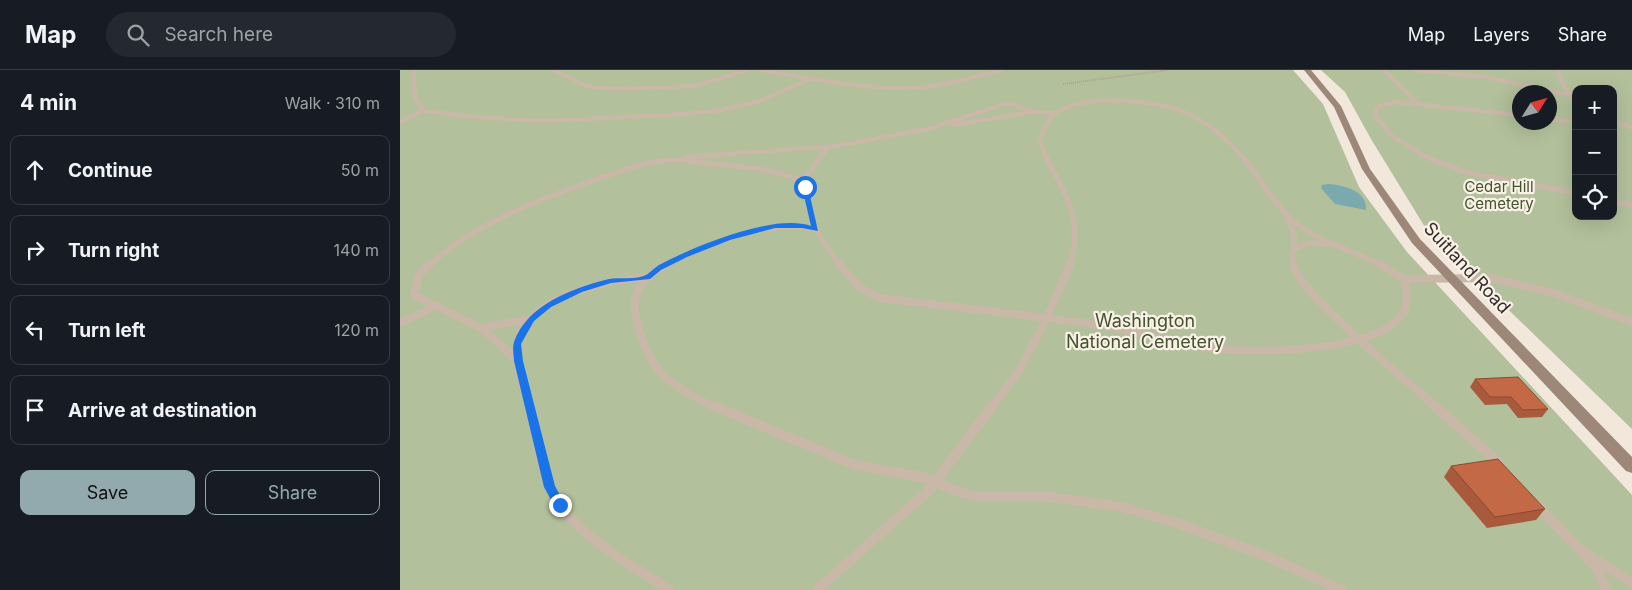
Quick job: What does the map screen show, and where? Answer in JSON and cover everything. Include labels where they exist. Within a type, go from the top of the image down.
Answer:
[{"type":"main road","name":"Suitland Road","points":[[1307,70],[1337,106],[1366,169],[1416,241],[1450,279],[1632,467]]},
{"type":"lane","points":[[414,70],[414,89],[423,110]]},
{"type":"lane","points":[[554,70],[587,86],[612,89],[695,86],[717,81],[748,70]]},
{"type":"lane","points":[[760,70],[872,86],[923,87],[1002,70]]},
{"type":"lane","points":[[1384,70],[1417,103]]},
{"type":"lane","points":[[1414,70],[1492,78],[1570,95]]},
{"type":"lane","points":[[1558,70],[1570,95]]},
{"type":"lane","points":[[400,122],[423,110],[473,117],[544,121],[692,114],[760,101],[812,78]]},
{"type":"lane","points":[[946,124],[956,125],[1035,112],[1054,113],[1078,105],[1120,100],[1156,104],[1193,115],[1226,137],[1253,168],[1286,216],[1294,234],[1294,249],[1292,252],[1294,272],[1299,281],[1330,314],[1511,475]]},
{"type":"lane","points":[[518,361],[481,328],[414,294],[411,289],[413,276],[417,270],[442,248],[498,218],[575,185],[602,176],[668,160],[830,147],[889,138],[946,124],[1008,103],[1035,112]]},
{"type":"lane","points":[[1512,114],[1417,103],[1384,104],[1376,108],[1375,115],[1383,128],[1392,136],[1426,158],[1458,170],[1572,192]]},
{"type":"lane","points":[[817,590],[911,508],[935,482],[1019,371],[1047,319],[1074,253],[1075,237],[1074,214],[1040,143],[1046,123],[1054,113]]},
{"type":"lane","points":[[1557,120],[1572,122]]},
{"type":"lane","points":[[1617,124],[1631,128]]},
{"type":"lane","points":[[830,147],[817,159],[803,181],[816,230],[848,275],[865,292],[873,296],[1110,326],[1189,344],[1248,351],[1276,351],[1360,339],[1393,325],[1404,312],[1406,299],[1404,279]]},
{"type":"lane","points":[[668,160],[772,169],[803,181]]},
{"type":"lane","points":[[1617,202],[1632,205]]},
{"type":"lane","points":[[1286,216],[1302,228],[1374,262],[1404,279],[1492,278],[1554,293],[1632,322]]},
{"type":"lane","points":[[816,230],[803,226],[784,225],[756,230],[684,255],[659,268],[648,277],[635,301],[638,328],[653,362],[677,387],[708,404],[855,465],[935,482],[965,494],[980,497],[1050,497],[1122,507],[1180,524],[1266,556],[1342,590]]},
{"type":"lane","points":[[1294,249],[1308,243],[1319,242],[1338,245]]},
{"type":"lane","points":[[648,277],[610,281],[579,291],[548,306],[531,319],[517,344],[518,361],[550,487],[560,505],[575,521],[613,552],[670,590]]},
{"type":"lane","points":[[400,323],[436,306]]},
{"type":"lane","points":[[481,328],[531,319]]},
{"type":"lane","points":[[1529,497],[1598,570],[1606,590]]},
{"type":"lane","points":[[1578,548],[1632,583]]},
{"type":"path","points":[[1063,84],[1168,70]]},
{"type":"green space","name":"Washington National Cemetery","points":[[400,70],[1293,70],[1323,104],[1359,187],[1407,252],[1632,495],[1632,590],[400,590]]},
{"type":"green space","name":"Cedar Hill Cemetery","points":[[1321,70],[1632,70],[1632,429],[1428,232],[1371,139],[1345,92]]},
{"type":"water","points":[[1322,185],[1347,187],[1358,193],[1363,198],[1366,210],[1335,204],[1321,188]]},
{"type":"building","points":[[1518,377],[1548,409],[1523,410],[1511,397],[1490,397],[1475,379]]},
{"type":"building","points":[[1498,459],[1545,509],[1495,517],[1451,466]]},
{"type":"route","points":[[560,505],[550,487],[538,445],[522,370],[518,361],[517,344],[531,319],[548,306],[579,291],[610,281],[648,277],[659,268],[684,255],[728,238],[784,225],[803,226],[816,230],[805,187]]}]
